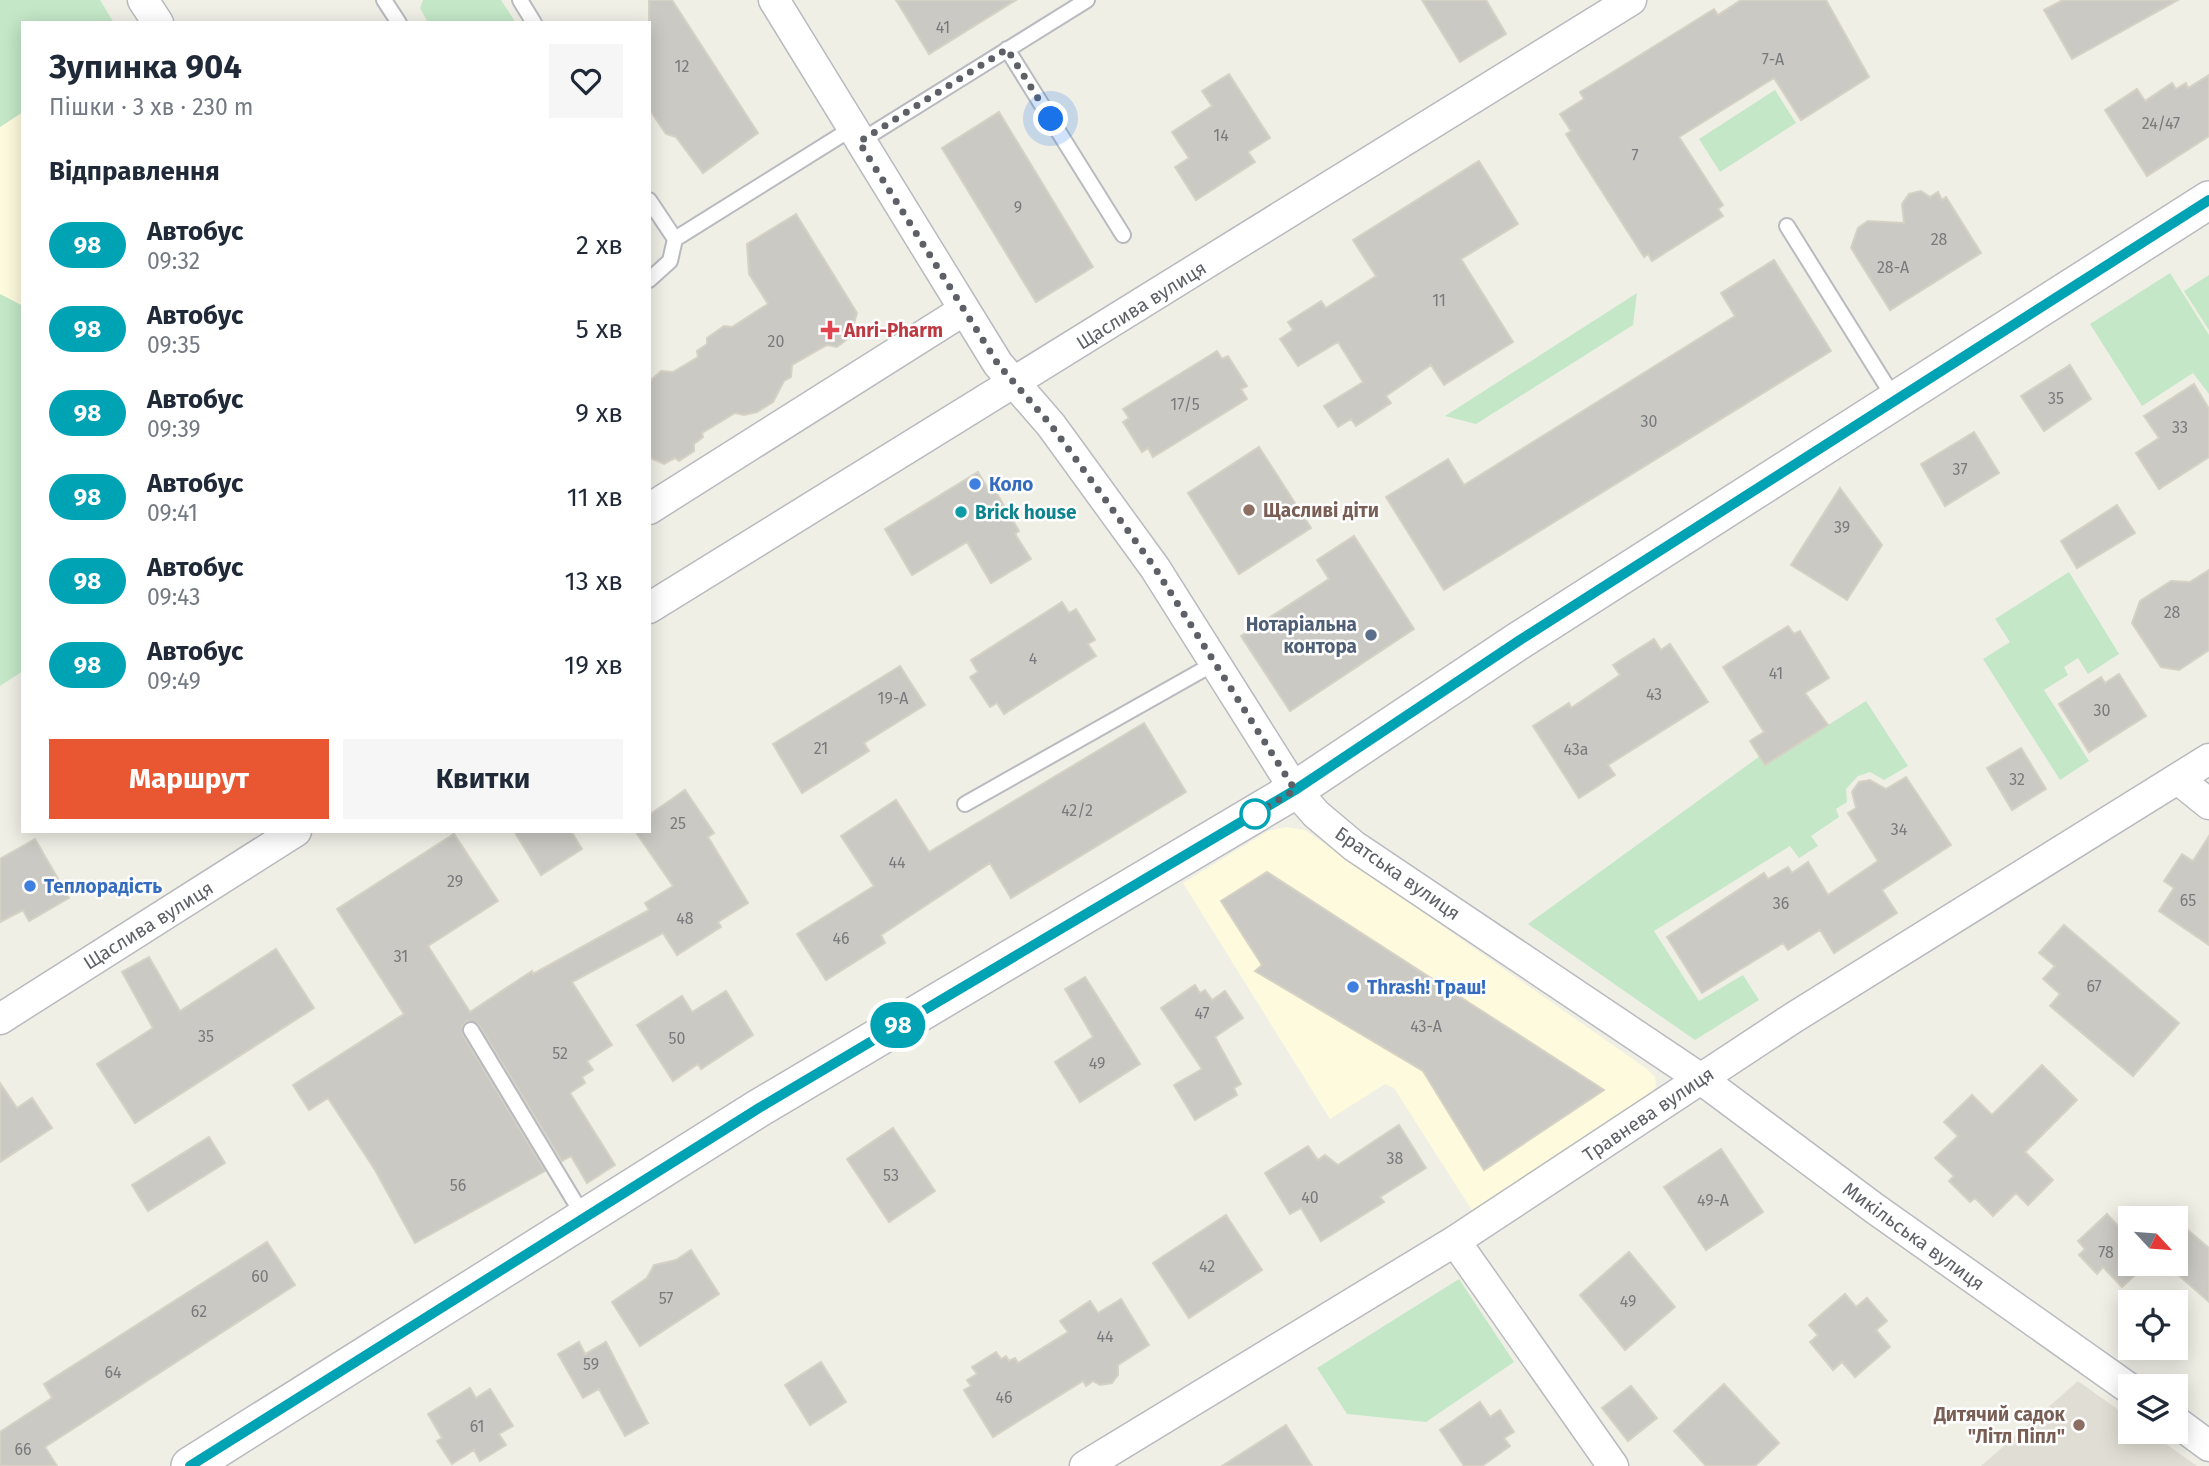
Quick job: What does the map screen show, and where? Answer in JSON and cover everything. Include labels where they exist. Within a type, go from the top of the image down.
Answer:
[{"type":"street","points":[[143,0],[157,21]]},
{"type":"street","name":"Братська вулиця","points":[[774,0],[998,364],[1051,425],[1155,568],[1295,790],[1316,814],[1354,846],[1701,1079]]},
{"type":"street","name":"Щаслива вулиця","points":[[651,607],[1631,0]]},
{"type":"street","points":[[190,1466],[787,1091],[1295,790],[1520,640],[2209,200]]},
{"type":"street","points":[[651,508],[964,310]]},
{"type":"street","name":"Травнева вулиця","points":[[1085,1466],[1455,1241],[1793,1018],[2209,759]]},
{"type":"street","points":[[2178,779],[2209,804]]},
{"type":"street","name":"Щаслива вулиця","points":[[0,1019],[293,833]]},
{"type":"street","name":"Микільська вулиця","points":[[1701,1079],[1874,1208],[2118,1381]]},
{"type":"street","points":[[1455,1241],[1613,1466]]},
{"type":"street","points":[[2188,1431],[2209,1446]]},
{"type":"lane","points":[[384,0],[398,21]]},
{"type":"lane","points":[[520,0],[533,21]]},
{"type":"lane","points":[[675,239],[1007,49],[1087,0]]},
{"type":"lane","points":[[1007,49],[1123,235]]},
{"type":"lane","points":[[651,203],[675,239],[670,261],[651,279]]},
{"type":"lane","points":[[1787,226],[1896,402]]},
{"type":"lane","points":[[965,804],[1215,663]]},
{"type":"lane","points":[[471,1030],[584,1219]]},
{"type":"shaded area","points":[[21,113],[21,305],[0,294],[0,127]]},
{"type":"shaded area","points":[[1286,827],[1305,830],[1647,1069],[1655,1077],[1656,1087],[1648,1096],[1473,1212],[1394,1088],[1385,1084],[1330,1119],[1183,883],[1268,831]]},
{"type":"shaded area","name":"Дитячий садок \"Літл Піпл\"","points":[[2078,1381],[2118,1409],[2118,1444],[2166,1444],[2197,1466],[1981,1466]]},
{"type":"green space","points":[[0,0],[100,0],[113,21],[21,21],[21,113],[0,127]]},
{"type":"green space","points":[[423,0],[501,0],[515,21],[427,21],[420,8]]},
{"type":"green space","points":[[1775,90],[1796,123],[1720,172],[1699,139]]},
{"type":"green space","points":[[2170,273],[2209,335],[2209,394],[2193,373],[2142,406],[2090,324]]},
{"type":"green space","points":[[2209,275],[2209,330],[2184,291]]},
{"type":"green space","points":[[1637,293],[1633,325],[1476,424],[1445,416]]},
{"type":"green space","points":[[0,294],[21,305],[21,672],[0,686]]},
{"type":"green space","points":[[2069,572],[2119,654],[2088,674],[2078,658],[2064,667],[2068,675],[2044,690],[2089,761],[2060,780],[1983,659],[2010,642],[1995,619]]},
{"type":"green space","points":[[1866,701],[1908,766],[1884,780],[1870,772],[1858,776],[1846,789],[1847,802],[1836,809],[1839,817],[1811,836],[1818,846],[1799,858],[1790,846],[1654,931],[1699,1001],[1743,975],[1759,1000],[1695,1040],[1528,924],[1760,756],[1828,725]]},
{"type":"green space","points":[[1459,1279],[1514,1362],[1426,1422],[1347,1414],[1317,1368]]},
{"type":"building","points":[[649,0],[672,0],[758,133],[703,173],[676,137],[666,134],[651,112]]},
{"type":"building","points":[[896,0],[1016,0],[929,54]]},
{"type":"building","points":[[1422,0],[1486,0],[1506,34],[1460,62]]},
{"type":"building","points":[[1741,0],[1826,0],[1869,77],[1801,120],[1774,78],[1679,137],[1723,205],[1718,209],[1723,216],[1652,261],[1648,254],[1644,257],[1580,157],[1566,134],[1571,131],[1560,114],[1584,99],[1580,92],[1714,9],[1718,15]]},
{"type":"building","points":[[2063,0],[2178,0],[2072,59],[2044,10]]},
{"type":"building","points":[[1229,74],[1270,138],[1248,152],[1255,162],[1196,200],[1175,167],[1189,158],[1172,132],[1212,106],[1202,91]]},
{"type":"building","points":[[2209,75],[2209,136],[2147,176],[2105,110],[2137,89],[2145,101],[2172,83],[2176,89],[2186,83],[2188,88]]},
{"type":"building","points":[[999,112],[1093,267],[1036,302],[942,148]]},
{"type":"building","points":[[1479,161],[1518,224],[1461,259],[1513,342],[1444,385],[1431,365],[1386,396],[1391,403],[1356,426],[1351,419],[1338,427],[1324,406],[1363,382],[1338,342],[1298,366],[1280,339],[1293,330],[1288,322],[1321,301],[1326,308],[1376,276],[1353,240]]},
{"type":"building","points":[[1921,191],[1930,197],[1938,192],[1942,200],[1946,197],[1981,253],[1890,310],[1851,248],[1858,228],[1868,221],[1904,223],[1902,204],[1909,194]]},
{"type":"building","points":[[796,214],[857,313],[850,337],[837,347],[827,345],[792,365],[791,377],[784,381],[773,402],[757,412],[744,415],[735,413],[702,433],[703,437],[694,444],[694,451],[679,461],[675,458],[664,464],[651,458],[651,380],[661,371],[673,372],[698,357],[697,351],[707,344],[707,338],[724,326],[732,327],[768,304],[749,274],[747,244]]},
{"type":"building","points":[[1774,260],[1831,351],[1444,590],[1386,497],[1448,459],[1464,485],[1735,316],[1721,293]]},
{"type":"building","points":[[1217,351],[1222,359],[1228,356],[1247,386],[1241,389],[1247,399],[1153,457],[1148,448],[1142,452],[1123,422],[1129,418],[1123,409]]},
{"type":"building","points":[[2070,365],[2091,399],[2044,431],[2021,396]]},
{"type":"building","points":[[2194,384],[2209,409],[2209,457],[2159,489],[2136,453],[2159,438],[2144,416]]},
{"type":"building","points":[[1974,432],[1999,473],[1945,506],[1921,464]]},
{"type":"building","name":"Щасливі діти","points":[[1259,447],[1311,528],[1239,574],[1188,493]]},
{"type":"building","name":"Brick house","points":[[978,472],[991,494],[996,492],[1019,531],[1015,534],[1031,559],[991,583],[967,542],[912,575],[885,529]]},
{"type":"building","points":[[1840,488],[1882,545],[1847,600],[1791,565]]},
{"type":"building","points":[[2117,505],[2135,533],[2077,568],[2061,541]]},
{"type":"building","points":[[1354,536],[1414,629],[1290,711],[1241,636],[1329,579],[1317,560]]},
{"type":"building","points":[[2209,570],[2209,650],[2179,670],[2161,667],[2132,623],[2140,601],[2171,581],[2190,582]]},
{"type":"building","points":[[1062,602],[1069,613],[1076,609],[1095,640],[1088,644],[1096,656],[1004,714],[997,703],[990,707],[970,677],[978,672],[971,660]]},
{"type":"building","points":[[1788,626],[1794,634],[1800,631],[1829,678],[1805,693],[1828,725],[1765,765],[1750,741],[1764,732],[1723,667]]},
{"type":"building","points":[[1654,639],[1661,650],[1670,644],[1708,702],[1608,765],[1615,775],[1579,798],[1533,726],[1569,703],[1571,708],[1620,675],[1613,665]]},
{"type":"building","points":[[900,666],[925,705],[864,743],[869,751],[802,793],[773,744]]},
{"type":"building","points":[[2119,674],[2146,716],[2089,752],[2059,704],[2101,677],[2105,683]]},
{"type":"building","points":[[1144,723],[1186,792],[1011,898],[990,863],[881,935],[885,943],[826,980],[797,934],[874,886],[841,836],[896,800],[929,852]]},
{"type":"building","points":[[2021,748],[2046,789],[2012,810],[1987,768]]},
{"type":"building","points":[[1906,777],[1951,845],[1882,890],[1897,913],[1834,953],[1820,930],[1788,950],[1783,943],[1702,993],[1667,937],[1764,873],[1768,879],[1788,867],[1792,873],[1808,862],[1828,895],[1878,861],[1848,813],[1856,808],[1852,792],[1859,782],[1870,780],[1886,789]]},
{"type":"building","points":[[685,790],[714,833],[708,837],[748,903],[718,922],[721,927],[677,955],[663,933],[572,982],[612,1045],[587,1061],[593,1070],[582,1077],[585,1083],[570,1093],[615,1165],[587,1183],[571,1156],[562,1161],[479,1025],[467,1021],[462,1026],[463,1035],[545,1171],[415,1243],[375,1170],[328,1098],[309,1110],[293,1085],[404,1014],[337,909],[454,834],[498,901],[428,946],[470,1012],[532,971],[533,974],[649,910],[645,903],[673,886],[636,833],[651,833],[651,814]]},
{"type":"building","points":[[515,833],[572,833],[582,849],[541,875]]},
{"type":"building","points":[[2209,836],[2209,945],[2159,911],[2174,888],[2164,881],[2182,854],[2193,861]]},
{"type":"building","points":[[35,839],[69,898],[29,921],[23,910],[0,922],[0,859]]},
{"type":"building","points":[[1267,872],[1604,1090],[1484,1170],[1423,1071],[1255,971],[1262,965],[1221,901]]},
{"type":"building","points":[[2064,925],[2179,1023],[2133,1076],[2050,1006],[2060,994],[2043,979],[2055,966],[2039,953]]},
{"type":"building","points":[[276,949],[314,1008],[135,1123],[97,1064],[153,1028],[122,972],[149,957],[180,1011]]},
{"type":"building","points":[[1085,977],[1140,1064],[1080,1102],[1055,1062],[1093,1037],[1065,989]]},
{"type":"building","points":[[1195,985],[1200,993],[1205,990],[1212,1000],[1225,991],[1243,1018],[1215,1037],[1241,1084],[1234,1088],[1237,1095],[1195,1120],[1174,1085],[1202,1069],[1161,1008]]},
{"type":"building","points":[[726,991],[753,1035],[701,1069],[698,1064],[673,1081],[637,1025],[682,996],[692,1012]]},
{"type":"building","points":[[2042,1065],[2077,1100],[2025,1152],[2053,1180],[2028,1205],[2016,1193],[1993,1216],[1975,1198],[1970,1202],[1949,1181],[1954,1176],[1935,1158],[1958,1136],[1944,1122],[1972,1095],[1992,1115]]},
{"type":"building","points":[[0,1083],[17,1108],[32,1098],[52,1128],[0,1162]]},
{"type":"building","points":[[1399,1125],[1426,1168],[1380,1197],[1384,1202],[1321,1241],[1301,1208],[1290,1214],[1265,1173],[1308,1146],[1318,1160],[1325,1155],[1338,1165]]},
{"type":"building","points":[[893,1128],[935,1191],[889,1222],[847,1159]]},
{"type":"building","points":[[209,1137],[225,1163],[148,1211],[132,1185]]},
{"type":"building","points":[[1721,1149],[1763,1212],[1706,1250],[1664,1187]]},
{"type":"building","points":[[2107,1214],[2118,1226],[2118,1276],[2134,1276],[2122,1287],[2103,1267],[2097,1274],[2079,1255],[2085,1249],[2078,1241]]},
{"type":"building","points":[[1226,1215],[1262,1270],[1189,1318],[1153,1263]]},
{"type":"building","points":[[2188,1230],[2209,1248],[2209,1302],[2180,1276],[2188,1276]]},
{"type":"building","points":[[267,1242],[295,1285],[45,1447],[57,1466],[0,1466],[0,1432],[52,1398],[44,1384]]},
{"type":"building","points":[[691,1250],[719,1294],[640,1346],[612,1302],[647,1278],[654,1265],[676,1260]]},
{"type":"building","points":[[1629,1252],[1675,1307],[1625,1350],[1580,1295]]},
{"type":"building","points":[[1845,1294],[1856,1307],[1867,1298],[1887,1321],[1876,1330],[1890,1347],[1855,1377],[1842,1362],[1833,1370],[1810,1342],[1818,1335],[1809,1325]]},
{"type":"building","points":[[1121,1299],[1149,1345],[1118,1365],[1118,1375],[1112,1383],[1100,1385],[1093,1381],[1086,1386],[1083,1381],[993,1437],[964,1390],[971,1386],[967,1380],[977,1374],[972,1367],[996,1352],[1001,1359],[1006,1356],[1009,1361],[1015,1358],[1018,1363],[1068,1332],[1060,1321],[1090,1301],[1098,1313]]},
{"type":"building","points":[[579,1342],[585,1354],[606,1342],[648,1423],[625,1436],[599,1389],[583,1398],[558,1354]]},
{"type":"building","points":[[821,1362],[846,1402],[810,1425],[785,1385]]},
{"type":"building","points":[[1724,1384],[1779,1443],[1755,1466],[1706,1466],[1674,1431]]},
{"type":"building","points":[[1631,1386],[1657,1418],[1628,1441],[1602,1408]]},
{"type":"building","points":[[470,1388],[476,1398],[490,1389],[513,1426],[499,1434],[506,1445],[480,1461],[474,1450],[452,1464],[437,1441],[442,1438],[428,1414]]},
{"type":"building","points":[[1480,1402],[1490,1417],[1500,1410],[1514,1432],[1504,1438],[1510,1446],[1482,1466],[1464,1466],[1440,1430]]},
{"type":"building","points":[[1286,1425],[1312,1466],[1222,1466]]},
{"type":"bus line","name":"98","points":[[190,1466],[759,1108],[1295,790],[1520,640],[2209,200]]},
{"type":"place","name":"Anri-Pharm","points":[[830,330]]},
{"type":"place","name":"Коло","points":[[975,484]]},
{"type":"place","name":"Щасливі діти","points":[[1249,510]]},
{"type":"place","name":"Brick house","points":[[961,512]]},
{"type":"place","name":"Нотаріальна контора","points":[[1371,635]]},
{"type":"place","name":"Теплорадість","points":[[30,886]]},
{"type":"place","name":"Thrash! Траш!","points":[[1353,987]]},
{"type":"place","name":"Дитячий садок \"Літл Піпл\"","points":[[2079,1425]]},
{"type":"route","points":[[1051,119],[1007,49],[859,142],[998,364],[1051,425],[1155,568],[1295,790],[1255,814]]}]
